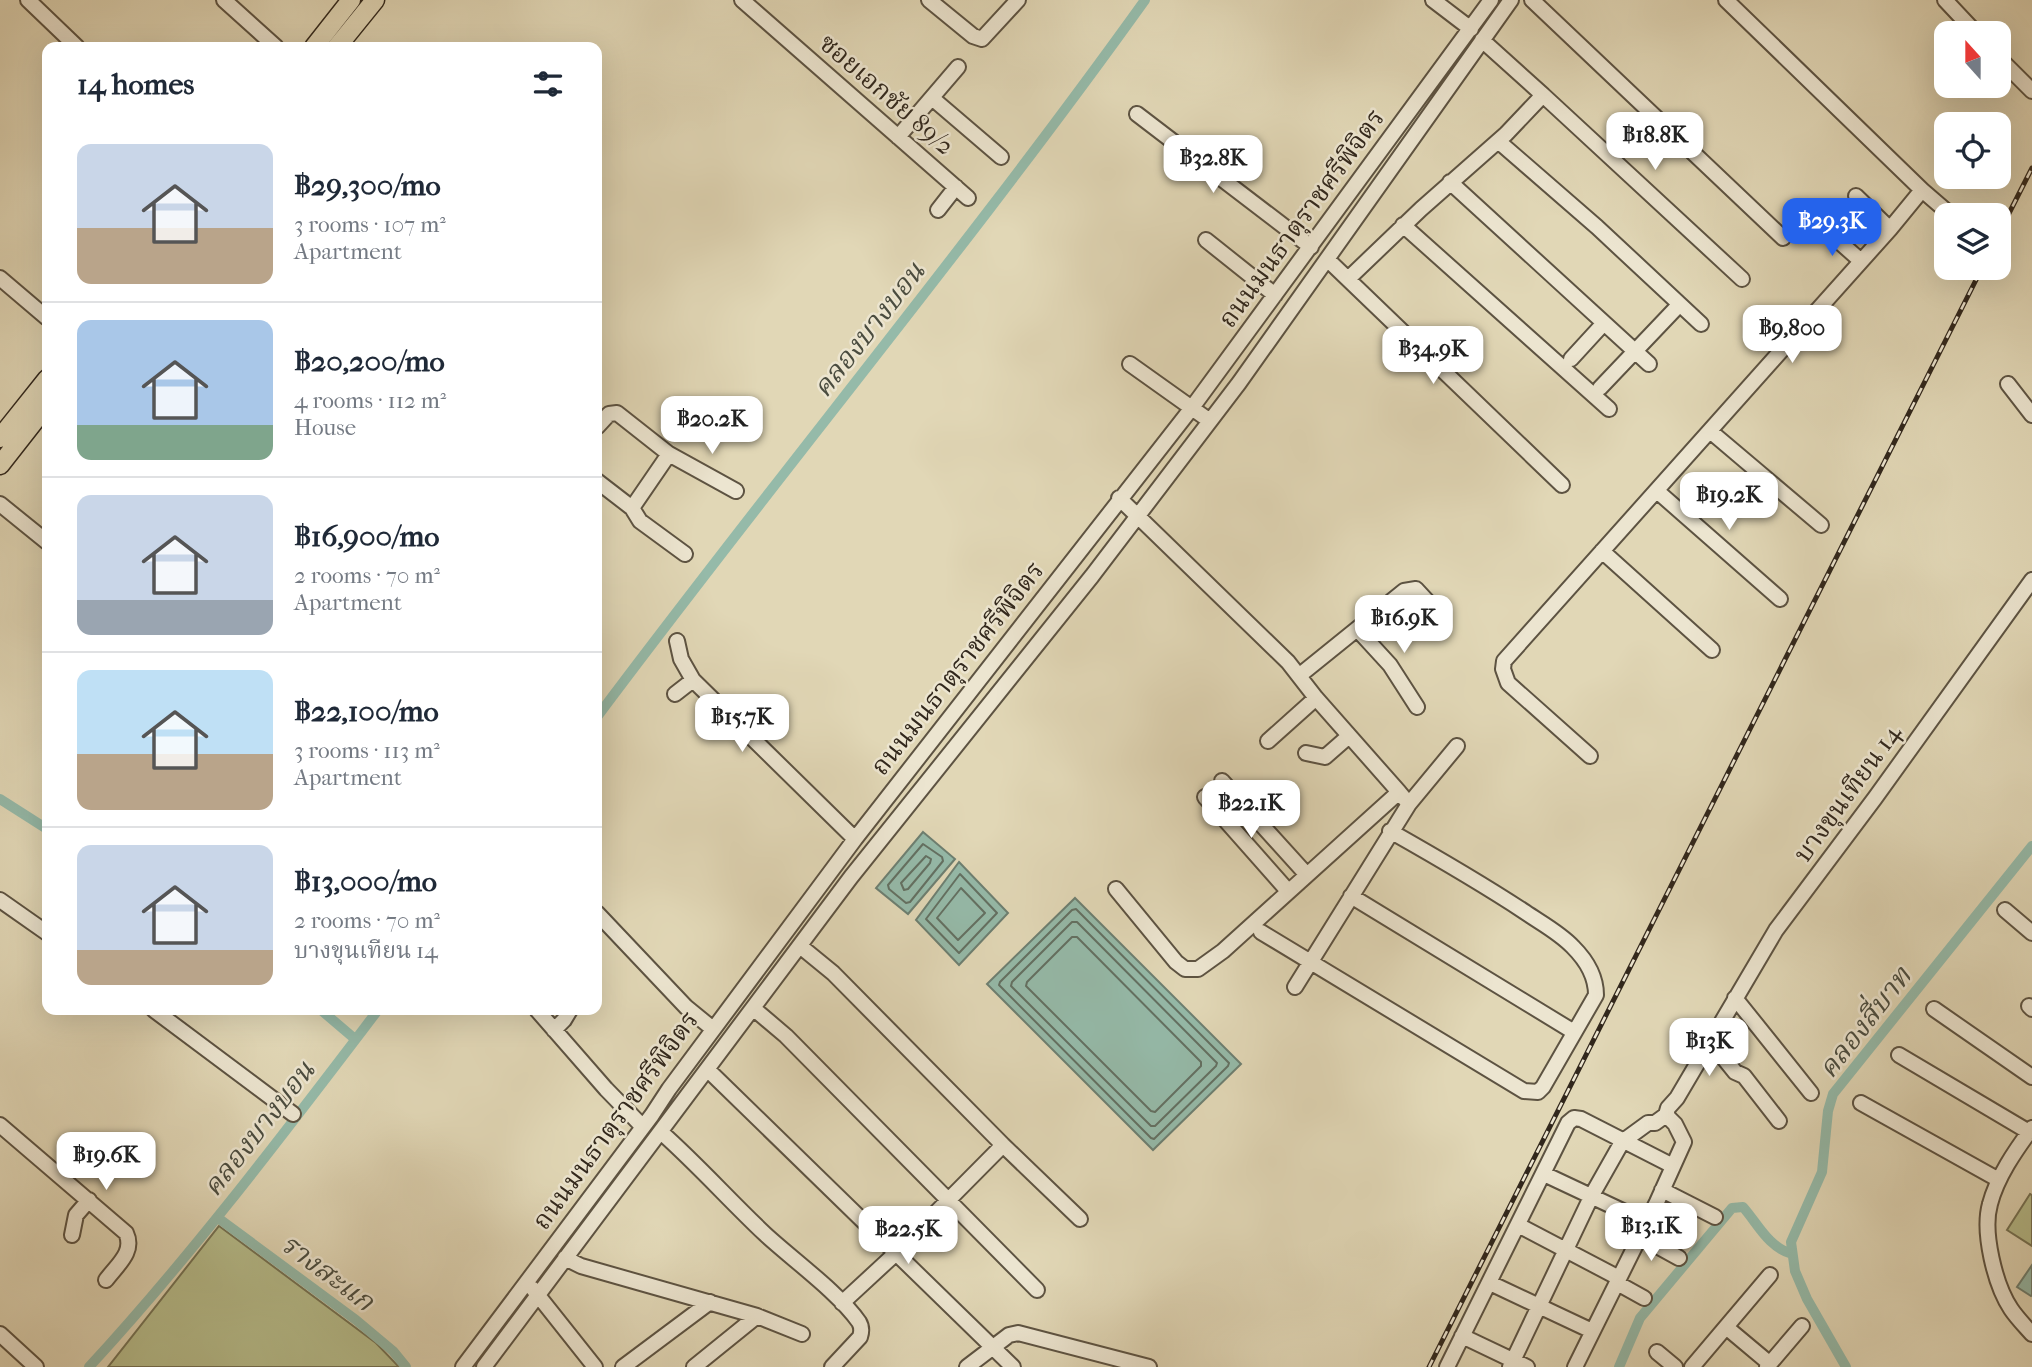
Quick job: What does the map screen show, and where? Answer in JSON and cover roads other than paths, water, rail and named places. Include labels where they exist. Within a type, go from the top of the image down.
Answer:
[{"type":"main road","points":[[318,42],[351,0]]},
{"type":"main road","points":[[341,42],[375,0]]},
{"type":"main road","points":[[0,438],[42,385]]},
{"type":"main road","points":[[0,465],[42,419]]},
{"type":"street","points":[[29,0],[72,42]]},
{"type":"street","points":[[224,0],[270,42]]},
{"type":"street","name":"ซอยเอกชัย 89/2","points":[[742,0],[968,198]]},
{"type":"street","points":[[935,2],[973,36],[982,39],[1018,0]]},
{"type":"street","points":[[1433,0],[1477,34],[1742,279]]},
{"type":"street","name":"ถนนมนธาตุราชศรีพิจิตร","points":[[484,1367],[662,1133],[851,877],[1092,576],[1210,421],[1328,260],[1477,34],[1492,0]]},
{"type":"street","name":"ถนนมนธาตุราชศรีพิจิตร","points":[[470,1364],[526,1282],[855,839],[1191,409],[1311,247],[1477,34],[1511,0]]},
{"type":"street","points":[[1532,0],[1783,238]]},
{"type":"street","points":[[1726,0],[1937,203]]},
{"type":"street","points":[[1945,0],[1965,21]]},
{"type":"street","points":[[898,136],[958,67]]},
{"type":"street","points":[[2011,70],[2032,90]]},
{"type":"street","points":[[1348,279],[1544,95]]},
{"type":"street","points":[[932,98],[1001,157]]},
{"type":"street","points":[[1137,114],[1311,247]]},
{"type":"street","points":[[1498,141],[1597,227],[1701,324]]},
{"type":"street","points":[[1450,182],[1649,364]]},
{"type":"street","points":[[938,210],[956,187]]},
{"type":"street","points":[[1590,756],[1508,682],[1503,669],[1504,662],[1922,190]]},
{"type":"street","points":[[1856,196],[1890,229]]},
{"type":"street","points":[[1404,225],[1609,409]]},
{"type":"street","points":[[1826,230],[1861,261]]},
{"type":"street","points":[[1206,240],[1275,295]]},
{"type":"street","points":[[1328,260],[1562,485]]},
{"type":"street","points":[[0,278],[42,314]]},
{"type":"street","points":[[1600,387],[1679,305]]},
{"type":"street","points":[[1572,359],[1604,323]]},
{"type":"street","points":[[1130,364],[1210,421]]},
{"type":"street","points":[[2008,384],[2032,415]]},
{"type":"street","points":[[602,422],[609,414],[617,413],[670,454],[736,491]]},
{"type":"street","points":[[1710,431],[1821,525]]},
{"type":"street","points":[[632,508],[670,454]]},
{"type":"street","points":[[602,485],[632,508],[640,521],[685,554]]},
{"type":"street","points":[[1657,491],[1780,598]]},
{"type":"street","points":[[1119,498],[1300,675],[1316,698],[1409,804]]},
{"type":"street","points":[[0,504],[42,538]]},
{"type":"street","points":[[1602,551],[1712,650]]},
{"type":"street","name":"บางขุนเทียน 14","points":[[1671,1107],[1776,930],[2032,580]]},
{"type":"street","points":[[1300,675],[1404,591],[1409,589],[1421,592],[1428,602],[1440,608]]},
{"type":"street","points":[[1357,629],[1390,665],[1417,707]]},
{"type":"street","points":[[677,641],[681,659],[693,680],[855,839]]},
{"type":"street","points":[[675,694],[693,680]]},
{"type":"street","points":[[1268,741],[1316,698]]},
{"type":"street","points":[[1306,753],[1325,757],[1349,736]]},
{"type":"street","points":[[1294,987],[1390,831],[1457,746]]},
{"type":"street","points":[[1222,780],[1307,876]]},
{"type":"street","points":[[1116,889],[1176,962],[1185,970],[1191,971],[1206,965],[1399,792]]},
{"type":"street","points":[[1205,797],[1288,891]]},
{"type":"street","points":[[1261,932],[1524,1091],[1538,1091],[1543,1087],[1596,995],[1596,985],[1591,972],[1574,948],[1558,934],[1486,886],[1390,831]]},
{"type":"street","points":[[1242,854],[1270,882],[1278,880]]},
{"type":"street","points":[[1351,896],[1574,1032]]},
{"type":"street","points":[[0,900],[42,929]]},
{"type":"street","points":[[2005,910],[2032,933]]},
{"type":"street","points":[[602,918],[686,1007],[713,1029]]},
{"type":"street","points":[[800,946],[833,973],[1080,1219]]},
{"type":"street","points":[[1734,998],[1811,1093]]},
{"type":"street","points":[[754,1008],[786,1036],[1037,1290]]},
{"type":"street","points":[[1934,1009],[2032,1077]]},
{"type":"street","points":[[161,1015],[292,1113]]},
{"type":"street","points":[[541,1015],[643,1127]]},
{"type":"street","points":[[554,1030],[567,1015]]},
{"type":"street","points":[[1710,1041],[1735,1072],[1744,1076],[1779,1121]]},
{"type":"street","points":[[1899,1055],[2030,1130],[1999,1180],[1989,1206],[1987,1239],[2009,1307],[2032,1334]]},
{"type":"street","points":[[708,1070],[1013,1367]]},
{"type":"street","points":[[1861,1103],[1999,1180]]},
{"type":"street","points":[[1462,1336],[1517,1365],[1539,1307],[1592,1195],[1622,1142],[1648,1123],[1655,1123],[1671,1107]]},
{"type":"street","points":[[1575,1367],[1684,1142],[1675,1124],[1671,1107]]},
{"type":"street","points":[[1447,1367],[1569,1123],[1574,1118],[1581,1119],[1673,1166]]},
{"type":"street","points":[[0,1125],[118,1225],[130,1242],[129,1249],[106,1280]]},
{"type":"street","points":[[662,1133],[708,1175],[764,1233],[842,1303],[860,1324],[862,1331],[856,1343],[832,1367]]},
{"type":"street","points":[[842,1303],[895,1254],[1003,1145]]},
{"type":"street","points":[[1544,1174],[1646,1222]]},
{"type":"street","points":[[1662,1190],[1715,1217]]},
{"type":"street","points":[[72,1235],[76,1215],[89,1199]]},
{"type":"street","points":[[1518,1225],[1567,1250],[1643,1298]]},
{"type":"street","points":[[1639,1236],[1679,1258]]},
{"type":"street","points":[[565,1258],[581,1266],[757,1316],[802,1334]]},
{"type":"street","points":[[1692,1367],[1770,1275]]},
{"type":"street","points":[[526,1282],[595,1367]]},
{"type":"street","points":[[1490,1283],[1592,1331]]},
{"type":"street","points":[[624,1367],[710,1301]]},
{"type":"street","points":[[694,1367],[757,1316]]},
{"type":"street","points":[[1726,1327],[1768,1365],[1802,1325]]},
{"type":"street","points":[[967,1367],[1009,1335],[1018,1333],[1149,1367]]},
{"type":"street","points":[[0,1334],[36,1367]]},
{"type":"street","points":[[1657,1352],[1675,1367]]},
{"type":"water","points":[[923,832],[955,859],[908,914],[876,888]]},
{"type":"water","points":[[959,862],[1008,913],[959,965],[916,920]]},
{"type":"water","points":[[1075,898],[1241,1064],[1153,1150],[987,984]]},
{"type":"water","points":[[2032,1265],[2032,1295],[2031,1296],[2017,1287]]},
{"type":"waterway","name":"คลองบางบอน","points":[[602,710],[1011,181],[1145,0]]},
{"type":"waterway","points":[[0,799],[42,826]]},
{"type":"waterway","name":"คลองสี่บาท","points":[[1846,1367],[1807,1299],[1795,1271],[1791,1242],[1822,1172],[1828,1111],[1833,1094],[2032,846]]},
{"type":"waterway","points":[[327,1015],[355,1039]]},
{"type":"waterway","name":"คลองบางบอน","points":[[89,1367],[202,1237],[374,1015]]},
{"type":"waterway","points":[[1619,1367],[1640,1318],[1732,1208],[1743,1207],[1770,1241],[1792,1254]]},
{"type":"waterway","name":"รางสะแก","points":[[218,1218],[356,1320],[393,1351],[406,1367]]},
{"type":"railway","points":[[2011,209],[2032,168]]},
{"type":"railway","points":[[1429,1367],[1976,280]]}]
